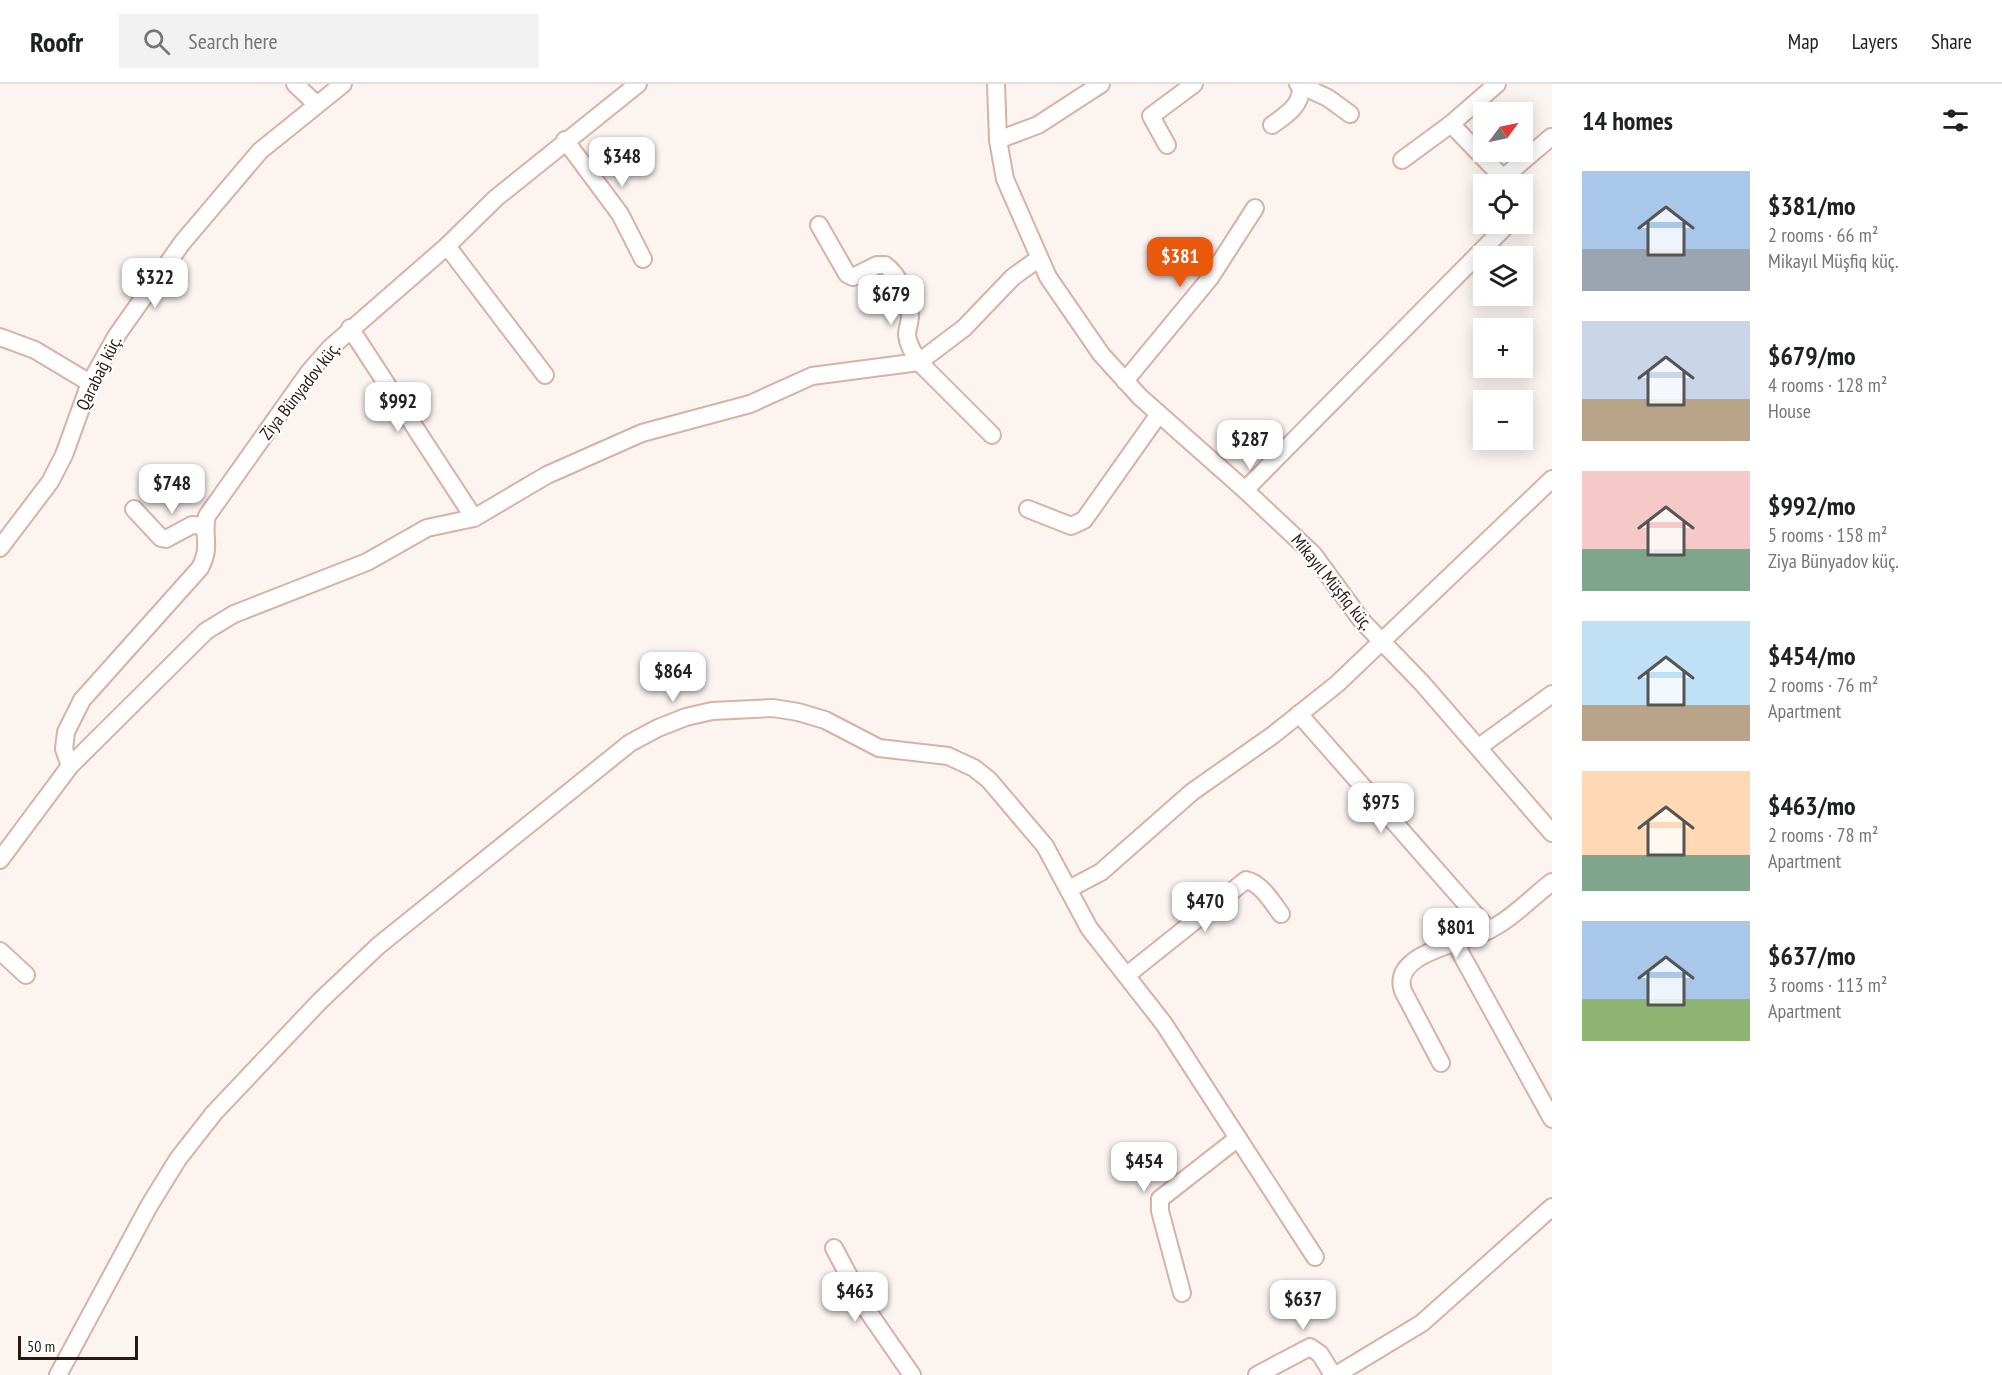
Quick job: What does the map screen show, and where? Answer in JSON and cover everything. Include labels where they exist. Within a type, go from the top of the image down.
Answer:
[{"type":"street","points":[[295,84],[316,104]]},
{"type":"street","name":"Qarabağ küç.","points":[[0,548],[50,482],[64,455],[90,383],[117,335],[214,203],[260,151],[343,84]]},
{"type":"street","name":"Ziya Bünyadov küç.","points":[[70,766],[64,749],[66,732],[82,700],[200,568],[207,554],[205,526],[207,516],[309,372],[350,328],[447,246],[496,198],[537,167],[565,140],[638,84]]},
{"type":"street","name":"Mikayıl Müşfiq küç.","points":[[996,84],[998,140],[1005,179],[1038,259],[1070,311],[1125,381],[1313,554],[1345,601],[1479,747],[1552,833]]},
{"type":"street","points":[[998,140],[1038,125],[1101,84]]},
{"type":"street","points":[[1167,145],[1151,116],[1194,84]]},
{"type":"street","points":[[1402,160],[1451,124],[1497,84]]},
{"type":"street","points":[[1272,125],[1293,110],[1301,98],[1300,86],[1328,98],[1350,114]]},
{"type":"street","points":[[1451,124],[1499,174]]},
{"type":"street","points":[[1513,174],[1551,137]]},
{"type":"street","points":[[565,140],[620,214],[643,259]]},
{"type":"street","points":[[1125,381],[1210,278],[1255,208]]},
{"type":"street","points":[[819,225],[848,274],[853,277],[877,265],[885,265],[891,269],[905,294],[910,316],[908,335],[910,348],[919,362],[992,435]]},
{"type":"street","points":[[1245,490],[1498,234]]},
{"type":"street","points":[[447,246],[545,375]]},
{"type":"street","points":[[0,860],[70,766],[206,631],[234,614],[367,562],[427,528],[474,518],[547,475],[642,433],[750,404],[812,376],[899,367],[919,362],[964,328],[1013,278],[1038,259]]},
{"type":"street","points":[[350,328],[474,518]]},
{"type":"street","points":[[0,337],[35,350],[90,383]]},
{"type":"street","points":[[1028,509],[1071,526],[1084,520],[1159,414]]},
{"type":"street","points":[[1069,889],[1101,872],[1192,792],[1337,684],[1552,479]]},
{"type":"street","points":[[134,509],[161,538],[166,539],[192,525],[205,526]]},
{"type":"street","points":[[1479,747],[1552,694]]},
{"type":"street","points":[[58,1375],[149,1206],[178,1159],[214,1113],[320,1001],[378,946],[630,743],[658,728],[712,711],[773,708],[798,712],[825,720],[879,748],[959,760],[989,780],[1054,860],[1089,928],[1164,1024],[1315,1257]]},
{"type":"street","points":[[1299,714],[1489,930]]},
{"type":"street","points":[[1126,975],[1246,880],[1252,881],[1263,891],[1281,914]]},
{"type":"street","points":[[1441,1063],[1400,981],[1412,963],[1456,940],[1489,930],[1552,882]]},
{"type":"street","points":[[1456,940],[1460,952],[1552,1119]]},
{"type":"street","points":[[0,951],[26,975]]},
{"type":"street","points":[[1182,1293],[1160,1210],[1160,1199],[1238,1138]]},
{"type":"street","points":[[1257,1375],[1310,1347],[1320,1354],[1335,1375],[1422,1323],[1552,1207]]},
{"type":"street","points":[[834,1248],[867,1310],[912,1375]]}]
